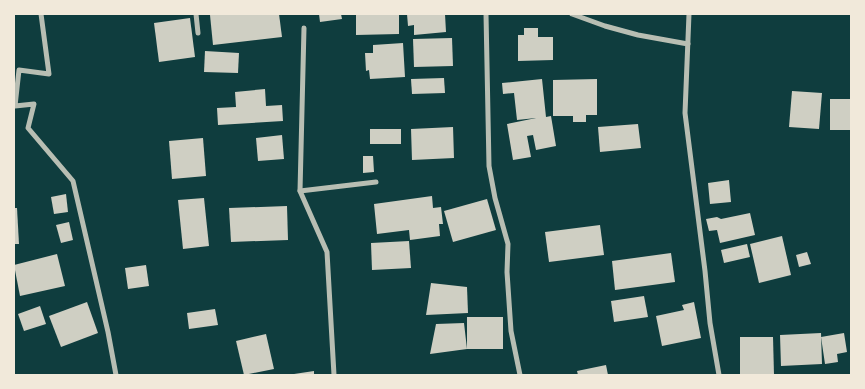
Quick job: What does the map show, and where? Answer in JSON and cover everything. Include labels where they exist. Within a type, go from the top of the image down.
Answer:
[{"type":"street","points":[[41,14],[49,74],[16,70],[15,106],[34,104],[28,128],[73,181],[116,375]]},
{"type":"street","points":[[196,14],[198,33]]},
{"type":"street","points":[[486,14],[490,166],[495,198],[508,244],[507,272],[511,331],[520,375]]},
{"type":"street","points":[[572,14],[638,35],[688,44]]},
{"type":"street","points":[[689,14],[686,112],[710,323],[719,375]]},
{"type":"street","points":[[304,28],[300,191],[327,252],[334,375]]},
{"type":"street","points":[[300,191],[376,182]]},
{"type":"building","points":[[279,14],[282,37],[213,45],[210,15]]},
{"type":"building","points":[[319,14],[341,14],[342,19],[320,22]]},
{"type":"building","points":[[356,14],[399,14],[399,34],[356,35]]},
{"type":"building","points":[[407,14],[445,14],[446,32],[414,35],[414,25],[408,26]]},
{"type":"building","points":[[190,18],[195,57],[159,62],[154,23]]},
{"type":"building","points":[[524,28],[538,28],[538,37],[553,37],[553,60],[518,61],[518,35],[524,35]]},
{"type":"building","points":[[452,38],[453,66],[414,67],[413,39]]},
{"type":"building","points":[[403,43],[405,77],[370,79],[369,70],[366,71],[365,53],[373,53],[373,45]]},
{"type":"building","points":[[205,51],[239,53],[238,73],[204,72]]},
{"type":"building","points":[[444,78],[445,93],[412,94],[411,79]]},
{"type":"building","points":[[542,79],[546,117],[551,116],[556,146],[536,150],[533,135],[527,136],[531,157],[513,160],[507,124],[536,118],[517,120],[514,93],[503,94],[502,83]]},
{"type":"building","points":[[597,79],[597,115],[586,115],[586,122],[573,122],[573,116],[553,116],[553,80]]},
{"type":"building","points":[[265,89],[266,106],[282,105],[283,121],[218,125],[217,108],[236,107],[235,92]]},
{"type":"building","points":[[792,91],[822,93],[819,129],[789,127]]},
{"type":"building","points":[[830,99],[851,99],[851,130],[830,130]]},
{"type":"building","points":[[638,124],[641,148],[600,152],[598,127]]},
{"type":"building","points":[[453,127],[454,158],[412,160],[411,129]]},
{"type":"building","points":[[370,129],[401,129],[401,144],[370,144]]},
{"type":"building","points":[[282,135],[284,159],[258,161],[256,138]]},
{"type":"building","points":[[203,138],[206,176],[172,179],[169,141]]},
{"type":"building","points":[[363,156],[373,156],[374,172],[363,173]]},
{"type":"building","points":[[729,180],[731,202],[710,204],[708,183]]},
{"type":"building","points":[[66,194],[68,212],[54,214],[51,197]]},
{"type":"building","points":[[432,196],[433,208],[441,207],[443,224],[439,224],[440,236],[410,240],[409,230],[377,234],[374,204]]},
{"type":"building","points":[[204,198],[209,246],[183,249],[178,200]]},
{"type":"building","points":[[487,199],[496,230],[453,242],[444,211]]},
{"type":"building","points":[[287,206],[288,240],[231,242],[229,208]]},
{"type":"building","points":[[14,208],[17,208],[19,244],[14,244]]},
{"type":"building","points":[[750,213],[755,235],[720,243],[717,230],[709,231],[706,219],[717,217],[721,219]]},
{"type":"building","points":[[69,222],[73,240],[61,243],[56,225]]},
{"type":"building","points":[[600,225],[604,255],[549,262],[545,232]]},
{"type":"building","points":[[782,236],[791,275],[759,283],[750,244]]},
{"type":"building","points":[[409,241],[411,268],[372,270],[371,243]]},
{"type":"building","points":[[747,244],[750,257],[724,263],[721,250]]},
{"type":"building","points":[[807,252],[811,264],[799,267],[796,255]]},
{"type":"building","points":[[671,253],[675,282],[615,290],[612,261]]},
{"type":"building","points":[[57,254],[65,286],[20,296],[14,265]]},
{"type":"building","points":[[146,265],[149,286],[128,289],[125,268]]},
{"type":"building","points":[[431,283],[467,287],[468,313],[426,315]]},
{"type":"building","points":[[644,296],[648,317],[614,322],[611,301]]},
{"type":"building","points":[[87,302],[98,333],[61,347],[49,316]]},
{"type":"building","points":[[694,302],[701,338],[662,346],[656,316],[684,310],[682,305]]},
{"type":"building","points":[[40,306],[46,324],[24,331],[18,314]]},
{"type":"building","points":[[215,309],[218,325],[189,329],[187,313]]},
{"type":"building","points":[[467,317],[503,317],[503,349],[467,349]]},
{"type":"building","points":[[464,323],[467,349],[430,354],[436,324]]},
{"type":"building","points":[[821,333],[822,364],[781,366],[780,335]]},
{"type":"building","points":[[844,333],[847,352],[837,354],[838,362],[825,364],[821,337]]},
{"type":"building","points":[[266,334],[274,369],[244,375],[236,341]]},
{"type":"building","points":[[740,337],[773,337],[774,375],[740,375]]},
{"type":"building","points":[[606,365],[608,375],[578,375],[577,371]]},
{"type":"building","points":[[314,371],[314,375],[294,375],[294,374]]}]
